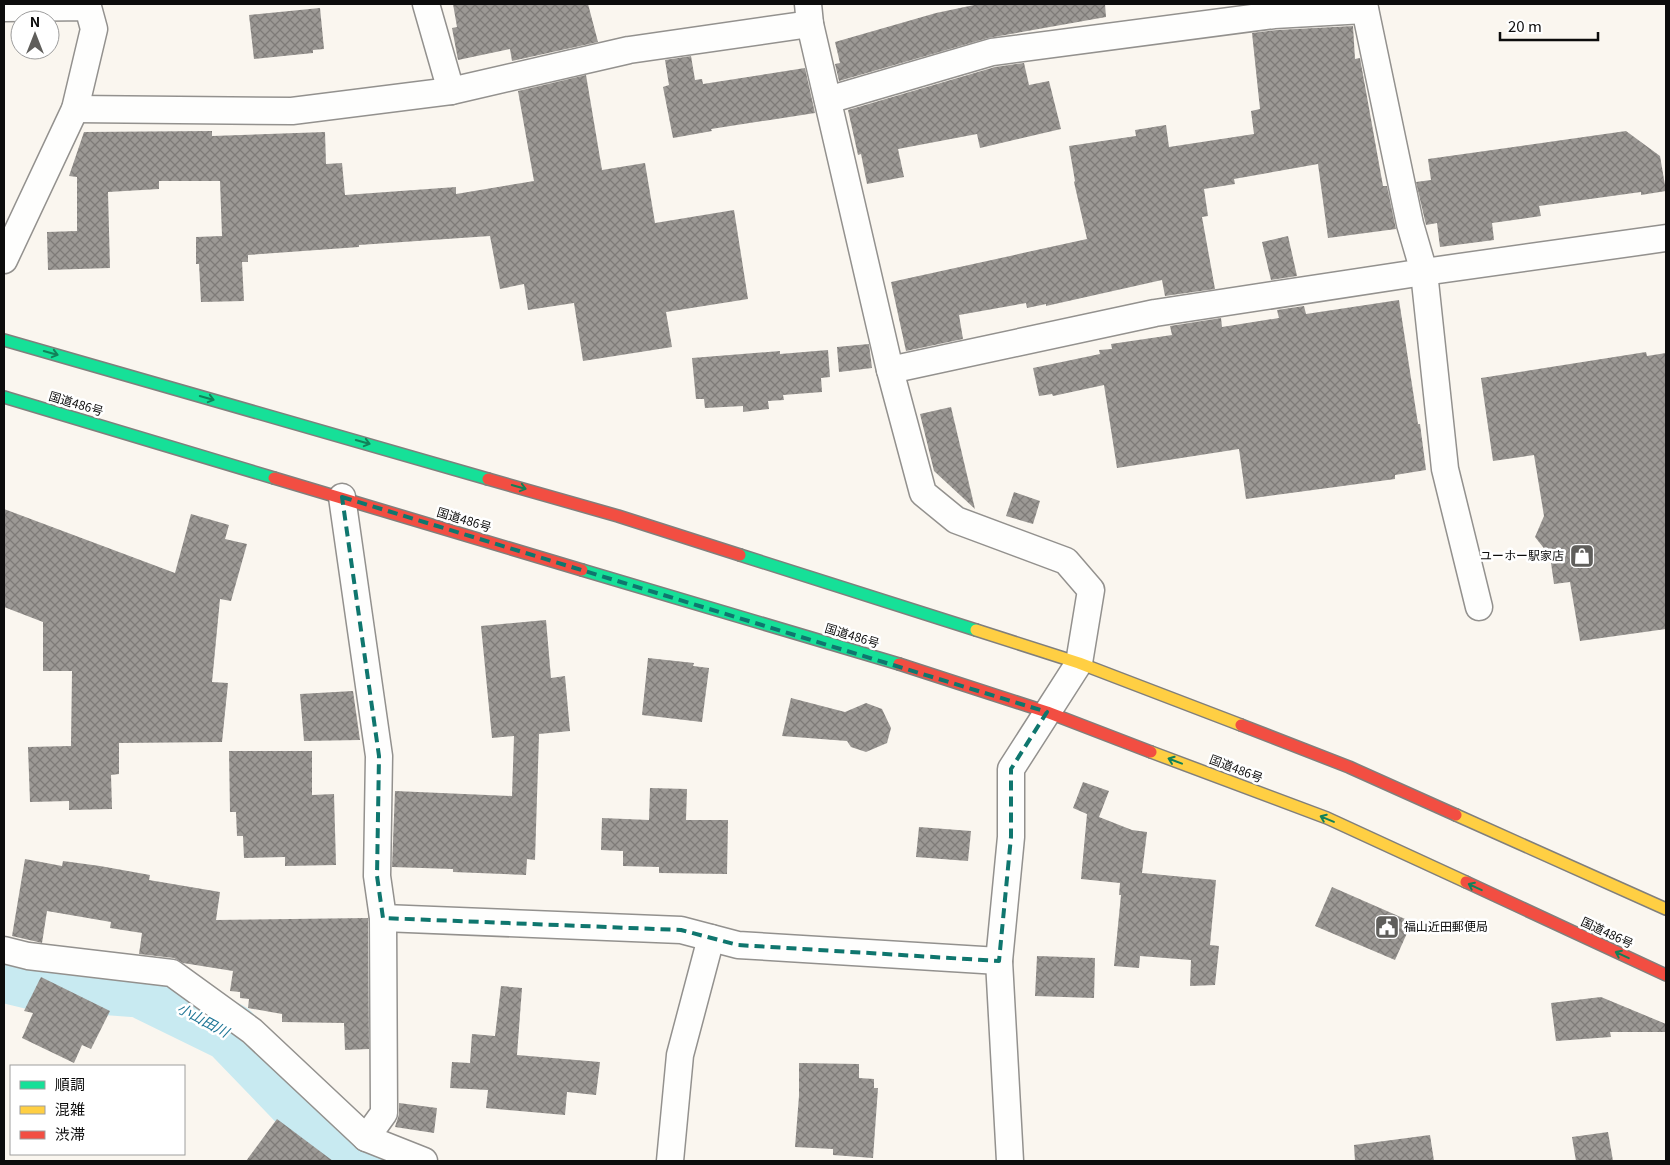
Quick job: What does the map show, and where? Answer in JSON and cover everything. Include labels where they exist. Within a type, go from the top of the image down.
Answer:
[{"type":"highway","points":[[4,340],[618,516],[1079,663],[1349,767],[1666,909]]},
{"type":"highway","name":"国道486号","points":[[4,396],[904,666],[1047,712],[1327,818],[1666,976]]},
{"type":"street","points":[[426,4],[452,91]]},
{"type":"street","points":[[4,8],[88,7],[94,29],[75,109],[4,260]]},
{"type":"street","points":[[828,100],[992,52],[1274,15],[1365,7],[1410,224],[1424,272],[1445,469],[1479,607]]},
{"type":"street","points":[[75,109],[292,111],[452,91],[629,50],[809,14],[890,370],[924,493],[956,520],[1066,561],[1091,590],[1079,663],[1011,769],[1011,837],[999,962],[1010,1161]]},
{"type":"street","points":[[890,370],[1155,313],[1424,272],[1666,238]]},
{"type":"street","points":[[342,497],[379,756],[377,876],[383,918],[384,1113],[366,1138]]},
{"type":"street","points":[[383,918],[681,930],[738,945],[999,962]]},
{"type":"street","points":[[670,1161],[680,1055],[711,938]]},
{"type":"street","points":[[4,950],[28,956],[172,973],[252,1031],[366,1138],[424,1161]]},
{"type":"highlighted area","points":[[342,497],[1047,712],[1011,769],[1011,837],[999,961],[738,945],[681,930],[383,918],[377,876],[379,756]]},
{"type":"building","points":[[453,4],[588,4],[598,42],[512,61],[510,49],[458,60],[452,28],[457,27]]},
{"type":"building","points":[[979,4],[1105,4],[1106,17],[988,38],[839,81],[835,64],[840,63],[835,42],[936,13]]},
{"type":"building","points":[[320,8],[324,49],[313,50],[313,53],[254,59],[249,15]]},
{"type":"building","points":[[1353,26],[1355,59],[1360,58],[1383,186],[1387,186],[1396,229],[1328,238],[1318,164],[1234,179],[1235,184],[1204,189],[1208,216],[1202,217],[1215,289],[1165,296],[1162,280],[1046,306],[1046,304],[1027,308],[1026,303],[959,315],[963,339],[906,351],[891,282],[1087,239],[1074,182],[1069,146],[1136,136],[1135,130],[1166,125],[1169,147],[1254,134],[1251,111],[1260,109],[1252,33]]},
{"type":"building","points":[[691,56],[695,80],[702,79],[703,84],[805,68],[815,113],[711,129],[712,131],[673,138],[663,87],[669,85],[665,60]]},
{"type":"building","points":[[1024,63],[1029,85],[1049,81],[1061,129],[980,148],[977,134],[898,149],[904,177],[867,184],[861,154],[858,155],[848,110],[995,67]]},
{"type":"building","points":[[586,75],[602,170],[645,163],[655,223],[734,210],[748,299],[666,312],[672,347],[583,361],[574,303],[528,310],[524,284],[500,289],[490,236],[248,255],[248,262],[242,262],[244,301],[201,302],[199,264],[196,264],[196,237],[222,236],[220,181],[159,181],[159,189],[108,192],[110,268],[48,270],[47,232],[77,231],[77,177],[69,176],[84,132],[212,131],[212,136],[325,132],[326,164],[342,163],[345,195],[456,187],[456,194],[534,181],[518,91]]},
{"type":"building","points":[[1626,131],[1660,156],[1666,191],[1641,195],[1641,192],[1539,206],[1541,216],[1492,223],[1494,240],[1440,247],[1437,223],[1426,225],[1416,182],[1431,180],[1428,159]]},
{"type":"building","points":[[1288,236],[1297,276],[1271,280],[1262,242]]},
{"type":"building","points":[[1399,300],[1426,470],[1395,475],[1395,479],[1246,499],[1239,449],[1117,468],[1104,385],[1053,396],[1052,394],[1039,396],[1033,368],[1100,354],[1099,350],[1112,349],[1111,344],[1172,335],[1170,326],[1221,318],[1222,327],[1279,318],[1277,310],[1304,306],[1306,314]]},
{"type":"building","points":[[869,344],[872,368],[839,372],[837,347]]},
{"type":"building","points":[[828,350],[830,377],[821,378],[822,392],[783,395],[784,400],[768,401],[769,409],[743,412],[743,406],[705,408],[704,399],[696,399],[692,358],[780,351],[780,354]]},
{"type":"building","points":[[1646,352],[1647,356],[1666,353],[1666,629],[1580,641],[1570,582],[1554,584],[1550,556],[1535,537],[1544,516],[1534,455],[1493,461],[1481,378]]},
{"type":"building","points":[[951,407],[975,509],[934,471],[920,414]]},
{"type":"building","points":[[1014,492],[1040,501],[1033,524],[1006,516]]},
{"type":"building","points":[[4,509],[175,573],[191,514],[229,525],[225,539],[247,544],[231,601],[220,599],[212,682],[228,683],[222,742],[119,743],[119,774],[111,775],[112,809],[69,810],[69,801],[30,802],[28,747],[71,746],[72,671],[43,671],[43,622],[4,607]]},
{"type":"building","points":[[546,620],[551,678],[565,676],[570,731],[539,734],[535,860],[527,859],[526,875],[453,872],[453,869],[392,867],[395,791],[512,796],[514,736],[492,738],[481,626]]},
{"type":"building","points":[[648,658],[694,663],[693,666],[709,668],[702,722],[642,715]]},
{"type":"building","points":[[353,691],[360,740],[304,741],[300,694]]},
{"type":"building","points":[[791,698],[845,712],[866,703],[882,709],[891,728],[887,743],[866,752],[851,747],[847,741],[782,736]]},
{"type":"building","points":[[229,751],[312,751],[312,795],[334,794],[336,865],[285,866],[285,857],[244,858],[243,836],[237,836],[236,812],[230,812]]},
{"type":"building","points":[[1083,782],[1109,791],[1099,817],[1132,830],[1147,832],[1142,873],[1216,880],[1210,945],[1219,946],[1215,985],[1190,986],[1191,960],[1140,956],[1139,968],[1114,966],[1121,895],[1119,895],[1120,883],[1081,879],[1087,814],[1073,808]]},
{"type":"building","points":[[650,788],[687,789],[686,820],[728,820],[727,874],[659,873],[659,867],[623,866],[623,851],[601,850],[602,818],[649,820]]},
{"type":"building","points":[[919,827],[971,831],[968,861],[916,857]]},
{"type":"building","points":[[25,859],[62,866],[63,861],[100,866],[150,875],[149,880],[220,892],[216,920],[368,918],[369,1049],[345,1050],[344,1023],[282,1022],[282,1014],[248,1008],[249,999],[240,998],[240,992],[230,991],[233,971],[183,963],[174,958],[139,954],[142,933],[110,928],[111,922],[47,911],[42,943],[12,936]]},
{"type":"building","points":[[1332,887],[1412,922],[1395,960],[1315,926]]},
{"type":"building","points":[[1037,956],[1095,958],[1094,998],[1035,996]]},
{"type":"building","points":[[41,977],[110,1011],[91,1049],[82,1045],[74,1063],[22,1038],[33,1013],[24,1011]]},
{"type":"building","points":[[501,986],[522,988],[517,1055],[600,1062],[596,1095],[567,1092],[565,1115],[486,1108],[488,1090],[450,1088],[452,1062],[470,1063],[472,1034],[495,1036]]},
{"type":"building","points":[[1601,997],[1666,1024],[1666,1032],[1610,1032],[1611,1037],[1556,1041],[1551,1003]]},
{"type":"building","points":[[799,1063],[859,1064],[859,1078],[874,1079],[874,1088],[878,1088],[873,1158],[833,1155],[833,1149],[795,1147],[799,1096]]},
{"type":"building","points":[[399,1103],[437,1108],[434,1133],[395,1127],[399,1114]]},
{"type":"building","points":[[277,1119],[333,1161],[246,1161]]},
{"type":"building","points":[[1608,1132],[1613,1161],[1576,1161],[1572,1137]]},
{"type":"building","points":[[1430,1135],[1434,1161],[1355,1161],[1354,1145]]},
{"type":"waterway","name":"小山田川","points":[[4,973],[32,980],[140,988],[230,1032],[354,1161]]},
{"type":"traffic: fast","points":[[4,340],[488,479]]},
{"type":"traffic: fast","points":[[4,397],[274,478]]},
{"type":"traffic: fast","points":[[740,555],[976,630]]},
{"type":"traffic: fast","points":[[582,570],[899,664]]},
{"type":"traffic: slow","points":[[976,630],[1079,663],[1241,725]]},
{"type":"traffic: slow","points":[[1151,752],[1327,818],[1466,882]]},
{"type":"traffic: slow","points":[[1456,815],[1666,909]]},
{"type":"traffic: jam","points":[[274,478],[582,570]]},
{"type":"traffic: jam","points":[[488,479],[618,516],[740,555]]},
{"type":"traffic: jam","points":[[899,664],[1047,712],[1151,752]]},
{"type":"traffic: jam","points":[[1241,725],[1349,767],[1456,815]]},
{"type":"traffic: jam","points":[[1466,882],[1666,975]]},
{"type":"place","name":"ユーホー駅家店","points":[[1582,556]]},
{"type":"place","name":"福山近田郵便局","points":[[1387,927]]}]
